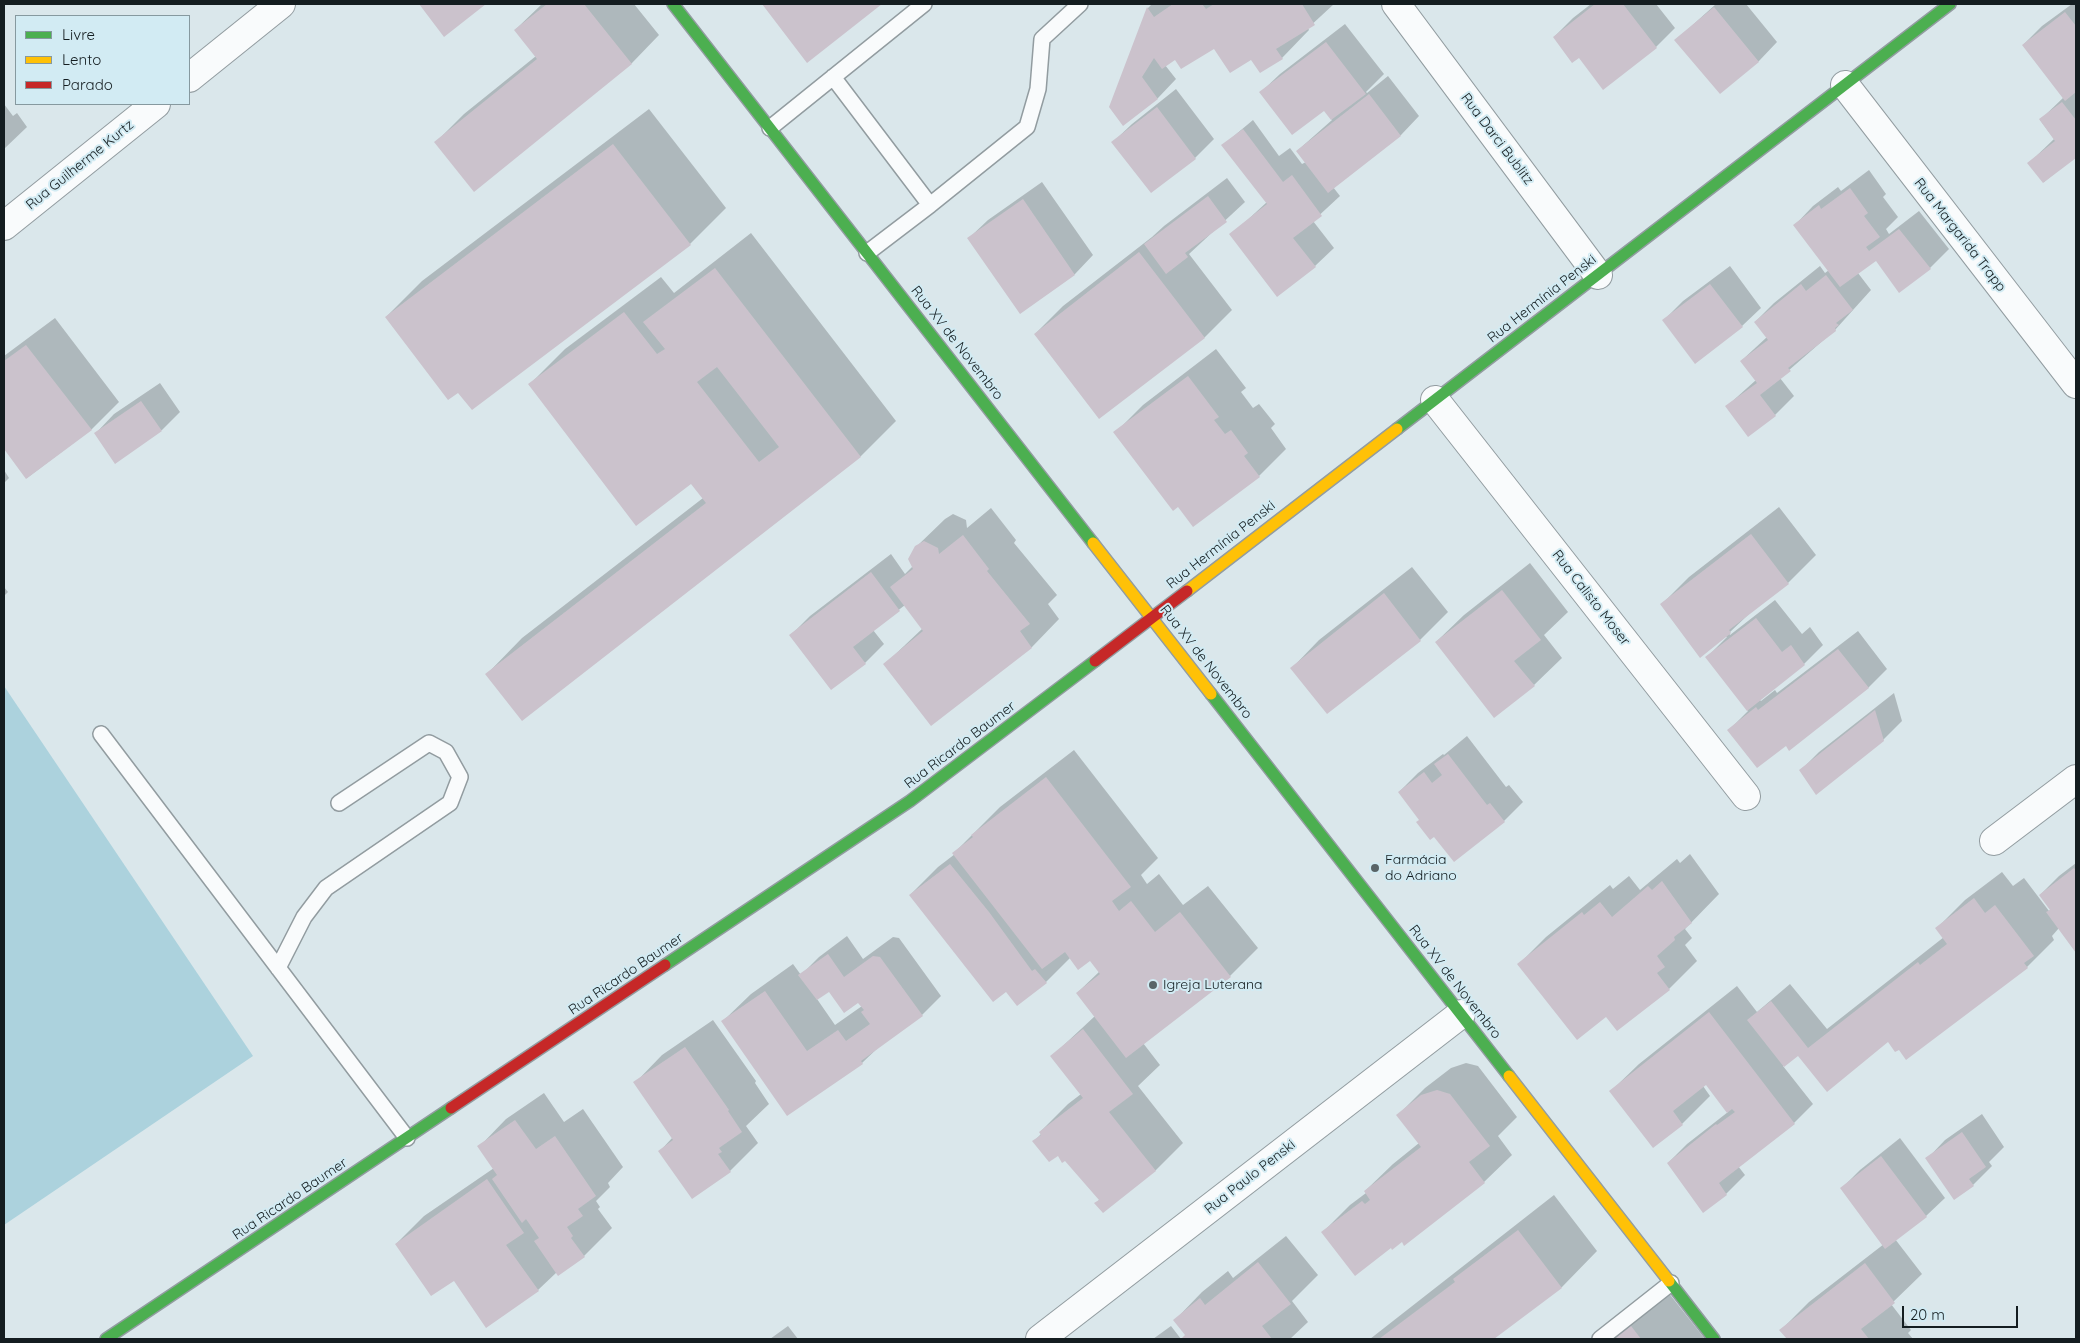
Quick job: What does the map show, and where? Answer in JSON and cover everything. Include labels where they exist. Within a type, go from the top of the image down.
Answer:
[{"type":"street","points":[[190,77],[281,4]]},
{"type":"street","name":"Rua XV de Novembro","points":[[673,4],[1714,1339]]},
{"type":"street","name":"Rua Darci Bublitz","points":[[1396,4],[1598,275]]},
{"type":"street","name":"Rua Hermínia Penski","points":[[1152,617],[1950,4]]},
{"type":"street","name":"Rua Margarida Trapp","points":[[1845,85],[2072,370]]},
{"type":"street","name":"Rua Guilherme Kurtz","points":[[4,226],[155,105]]},
{"type":"street","name":"Rua Calisto Moser","points":[[1435,400],[1746,796]]},
{"type":"street","name":"Rua Ricardo Baumer","points":[[106,1339],[910,802],[1152,617]]},
{"type":"street","points":[[1994,841],[2076,779]]},
{"type":"street","name":"Rua Paulo Penski","points":[[1040,1339],[1461,1014]]},
{"type":"lane","points":[[770,128],[924,4]]},
{"type":"lane","points":[[868,253],[1026,127],[1038,89],[1042,39],[1080,4]]},
{"type":"lane","points":[[833,77],[930,205]]},
{"type":"lane","points":[[101,734],[407,1138]]},
{"type":"lane","points":[[278,968],[304,917],[326,888],[450,803],[460,777],[446,752],[429,743],[339,803]]},
{"type":"lane","points":[[1600,1339],[1671,1283]]},
{"type":"shaded area","points":[[4,686],[253,1056],[4,1225]]},
{"type":"building","points":[[419,4],[486,4],[444,37]]},
{"type":"building","points":[[547,4],[584,4],[632,64],[474,192],[434,142],[537,59],[514,30]]},
{"type":"building","points":[[762,4],[882,4],[807,63]]},
{"type":"building","points":[[1173,4],[1202,4],[1206,9],[1214,4],[1302,4],[1315,25],[1276,49],[1283,59],[1260,73],[1251,60],[1230,73],[1214,49],[1181,69],[1175,60],[1162,69],[1154,58],[1142,77],[1158,99],[1123,126],[1109,107],[1147,7],[1154,17]]},
{"type":"building","points":[[1595,4],[1623,4],[1657,48],[1603,90],[1579,58],[1572,63],[1553,37]]},
{"type":"building","points":[[1714,7],[1759,62],[1720,94],[1674,40]]},
{"type":"building","points":[[2065,12],[2076,26],[2076,92],[2065,101],[2022,45]]},
{"type":"building","points":[[1326,42],[1366,94],[1331,120],[1324,111],[1292,135],[1259,92]]},
{"type":"building","points":[[1369,94],[1401,136],[1328,193],[1296,151]]},
{"type":"building","points":[[2062,102],[2076,120],[2076,158],[2043,183],[2027,163],[2055,141],[2039,119]]},
{"type":"building","points":[[1157,107],[1196,159],[1151,193],[1111,142]]},
{"type":"building","points":[[1243,129],[1283,182],[1292,175],[1322,216],[1293,238],[1316,267],[1277,297],[1229,234],[1267,204],[1221,145]]},
{"type":"building","points":[[613,144],[691,245],[472,410],[458,393],[448,400],[385,317]]},
{"type":"building","points":[[1850,188],[1868,213],[1864,216],[1880,237],[1866,247],[1869,251],[1899,229],[1931,269],[1899,293],[1876,261],[1840,287],[1793,225],[1819,205],[1821,209]]},
{"type":"building","points":[[1208,196],[1227,222],[1185,253],[1188,257],[1166,274],[1144,244]]},
{"type":"building","points":[[1023,199],[1075,275],[1020,314],[967,238]]},
{"type":"building","points":[[1139,252],[1205,338],[1099,419],[1034,334]]},
{"type":"building","points":[[715,268],[861,457],[522,721],[485,674],[706,503],[691,484],[636,526],[528,384],[624,312],[657,354],[665,349],[643,322]],"holes":[[[717,367],[779,447],[759,462],[697,382]]]},
{"type":"building","points":[[1826,275],[1853,310],[1836,323],[1839,325],[1835,328],[1836,331],[1788,368],[1791,371],[1760,395],[1776,416],[1748,437],[1725,406],[1757,383],[1740,361],[1768,340],[1754,322],[1801,284],[1806,291]]},
{"type":"building","points":[[1710,284],[1743,327],[1695,364],[1662,320]]},
{"type":"building","points":[[26,345],[92,430],[26,479],[4,449],[4,361]]},
{"type":"building","points":[[1188,376],[1219,417],[1214,420],[1225,434],[1231,430],[1248,453],[1244,456],[1260,477],[1193,527],[1178,507],[1173,511],[1113,432]]},
{"type":"building","points":[[141,401],[162,431],[115,464],[94,433]]},
{"type":"building","points":[[1751,534],[1789,584],[1729,630],[1731,633],[1700,658],[1660,604]]},
{"type":"building","points":[[963,535],[989,569],[987,571],[1030,624],[1020,631],[1032,648],[931,726],[883,664],[923,631],[890,587],[913,569],[908,559],[915,546],[924,541],[938,548],[939,554]]},
{"type":"building","points":[[871,572],[900,611],[853,647],[866,664],[831,690],[789,635]]},
{"type":"building","points":[[1502,590],[1541,640],[1514,661],[1535,686],[1494,718],[1435,642]]},
{"type":"building","points":[[1384,593],[1421,641],[1327,714],[1290,668]]},
{"type":"building","points":[[1756,618],[1782,652],[1791,645],[1805,665],[1747,711],[1705,657]]},
{"type":"building","points":[[1838,649],[1869,688],[1789,751],[1786,746],[1757,768],[1727,730],[1756,707],[1758,710]]},
{"type":"building","points":[[1875,710],[1884,741],[1816,795],[1799,770]]},
{"type":"building","points":[[1448,754],[1487,805],[1490,803],[1505,822],[1454,862],[1434,837],[1430,840],[1416,822],[1419,820],[1398,792],[1424,772],[1432,783],[1442,775],[1434,764]]},
{"type":"building","points":[[1046,777],[1131,887],[1112,901],[1119,911],[1131,901],[1155,932],[1180,912],[1231,977],[1126,1058],[1076,993],[1100,974],[1090,961],[1078,970],[1065,952],[1042,969],[952,853],[973,837],[971,835]]},
{"type":"building","points":[[950,864],[989,912],[1032,971],[1035,969],[1047,983],[1017,1006],[1006,992],[993,1002],[909,895]]},
{"type":"building","points":[[2074,868],[2076,871],[2076,953],[2046,912],[2050,910],[2039,895]]},
{"type":"building","points":[[1662,881],[1692,923],[1674,937],[1675,940],[1657,956],[1665,967],[1657,973],[1670,990],[1617,1031],[1606,1017],[1577,1040],[1517,964],[1582,912],[1584,915],[1600,902],[1612,917],[1648,886],[1652,890]]},
{"type":"building","points":[[1974,898],[1985,913],[1995,905],[2034,956],[2024,963],[2028,968],[1906,1060],[1899,1050],[1895,1052],[1888,1042],[1827,1092],[1798,1056],[1784,1067],[1747,1020],[1771,1001],[1808,1048],[1918,962],[1920,965],[1947,944],[1935,928]]},
{"type":"building","points":[[828,954],[844,977],[873,956],[880,957],[923,1016],[861,1061],[863,1064],[787,1116],[721,1021],[765,991],[807,1051],[838,1030],[846,1041],[870,1024],[861,1012],[864,1010],[858,1003],[844,1013],[829,992],[817,1000],[798,975]]},
{"type":"building","points":[[1709,1012],[1795,1124],[1719,1183],[1727,1195],[1703,1213],[1667,1163],[1716,1124],[1735,1112],[1732,1109],[1727,1113],[1706,1085],[1673,1111],[1683,1125],[1653,1148],[1609,1091]]},
{"type":"building","points":[[1083,1029],[1133,1094],[1109,1112],[1156,1171],[1103,1213],[1094,1203],[1099,1200],[1065,1161],[1062,1163],[1058,1156],[1049,1162],[1032,1141],[1041,1135],[1039,1132],[1083,1098],[1050,1056]]},
{"type":"building","points":[[685,1047],[742,1132],[719,1148],[722,1152],[718,1154],[731,1172],[692,1199],[658,1151],[673,1140],[633,1082]]},
{"type":"building","points":[[1437,1090],[1450,1094],[1490,1146],[1469,1162],[1485,1183],[1404,1246],[1402,1242],[1392,1250],[1391,1248],[1355,1276],[1321,1232],[1362,1201],[1365,1204],[1370,1200],[1364,1191],[1421,1147],[1396,1115],[1421,1095]]},
{"type":"building","points":[[515,1120],[536,1149],[555,1136],[596,1196],[578,1209],[583,1216],[567,1227],[573,1236],[571,1238],[585,1257],[558,1276],[534,1241],[539,1238],[526,1219],[522,1223],[492,1179],[497,1175],[477,1146]]},
{"type":"building","points":[[1962,1132],[1986,1167],[1969,1179],[1974,1186],[1954,1200],[1925,1158]]},
{"type":"building","points":[[1881,1156],[1927,1217],[1885,1249],[1840,1188]]},
{"type":"building","points":[[487,1179],[524,1233],[506,1245],[539,1291],[486,1328],[454,1281],[431,1296],[395,1244]]},
{"type":"building","points":[[1518,1230],[1562,1288],[1494,1339],[1379,1339],[1455,1282],[1453,1279]]},
{"type":"building","points":[[1258,1262],[1291,1304],[1262,1326],[1272,1339],[1181,1339],[1185,1335],[1173,1320],[1200,1298],[1205,1305]]},
{"type":"building","points":[[1865,1263],[1895,1303],[1861,1329],[1869,1339],[1787,1339],[1779,1330]]},
{"type":"building","points":[[1628,1322],[1641,1339],[1606,1339]]},
{"type":"traffic: fast","points":[[673,4],[1093,543]]},
{"type":"traffic: fast","points":[[1397,429],[1950,4]]},
{"type":"traffic: fast","points":[[665,965],[910,801],[1095,661]]},
{"type":"traffic: fast","points":[[1211,694],[1509,1076]]},
{"type":"traffic: fast","points":[[106,1339],[451,1108]]},
{"type":"traffic: fast","points":[[1669,1281],[1714,1339]]},
{"type":"traffic: slow","points":[[1187,591],[1397,429]]},
{"type":"traffic: slow","points":[[1093,543],[1211,694]]},
{"type":"traffic: slow","points":[[1509,1076],[1669,1281]]},
{"type":"traffic: jam","points":[[1095,661],[1187,591]]},
{"type":"traffic: jam","points":[[451,1108],[665,965]]},
{"type":"place","name":"Farmácia do Adriano","points":[[1375,868]]},
{"type":"place","name":"Igreja Luterana","points":[[1153,985]]}]
